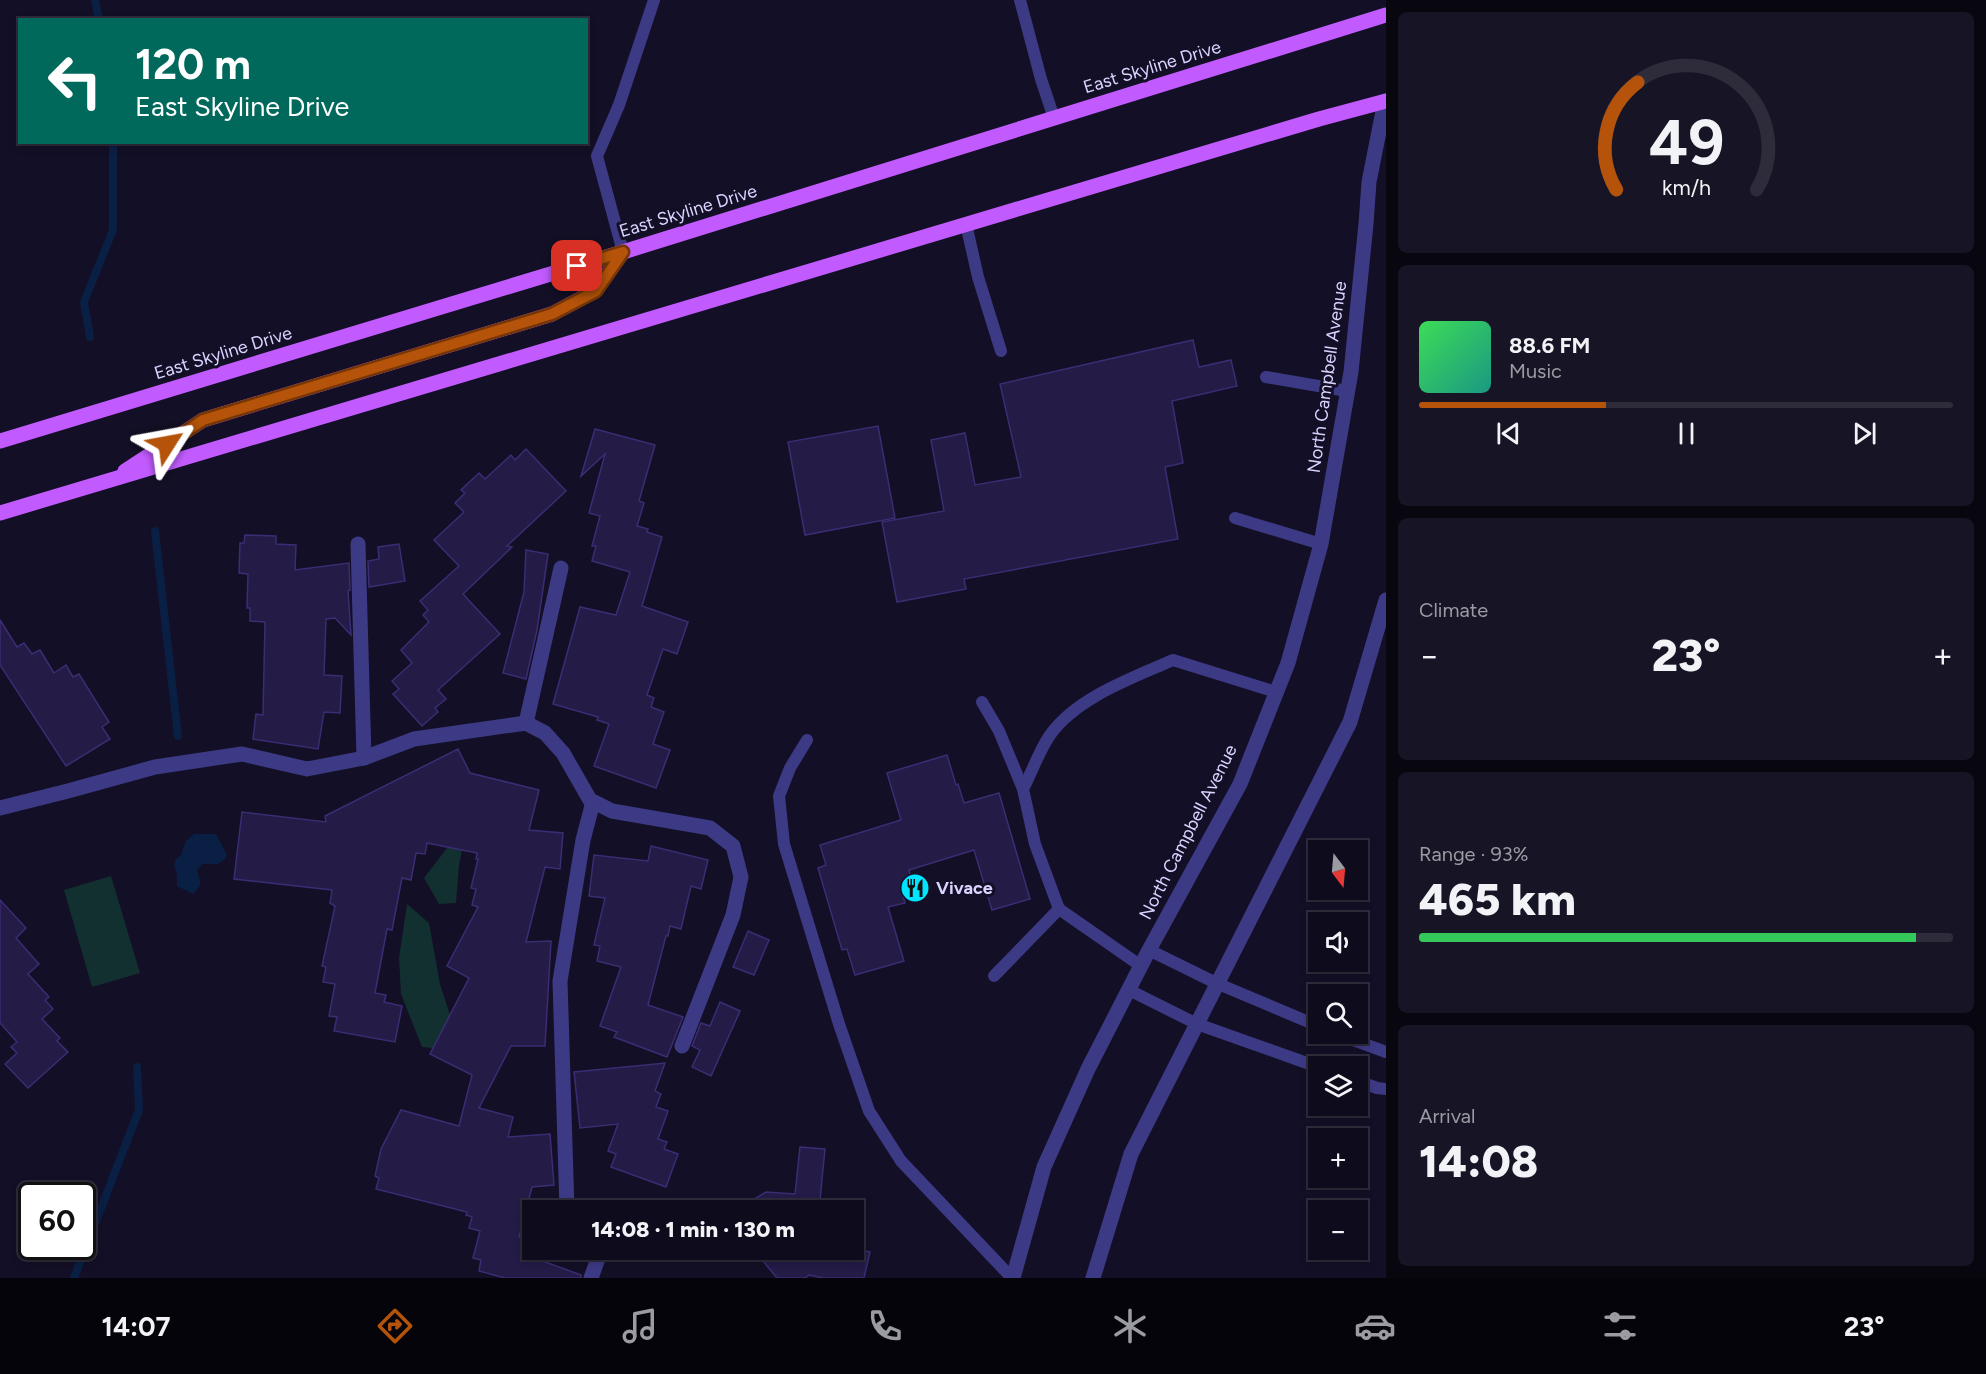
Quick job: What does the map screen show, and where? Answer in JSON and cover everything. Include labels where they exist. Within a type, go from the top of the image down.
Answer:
[{"type":"main road","name":"East Skyline Drive","points":[[0,441],[623,252],[1386,15]]},
{"type":"main road","points":[[0,513],[1385,101]]},
{"type":"main road","points":[[113,480],[203,420],[552,314],[596,291],[623,252]]},
{"type":"street","name":"North Campbell Avenue","points":[[1012,1278],[1044,1167],[1088,1069],[1149,950],[1240,784],[1288,663],[1321,544],[1347,391],[1369,182],[1385,101]]},
{"type":"street","points":[[358,544],[364,758]]},
{"type":"street","points":[[526,723],[561,568]]},
{"type":"street","points":[[1093,1278],[1131,1154],[1350,722],[1386,600]]},
{"type":"street","points":[[0,808],[155,767],[242,754],[307,769],[364,758],[414,739],[526,723],[545,733],[563,753],[593,802],[612,811],[710,828],[733,846],[741,877],[733,915],[682,1046]]},
{"type":"street","points":[[567,1200],[560,981],[583,840],[593,802]]},
{"type":"street","points":[[591,1278],[597,1260]]},
{"type":"lane","points":[[623,252],[597,156],[619,105],[654,0]]},
{"type":"lane","points":[[1020,0],[1041,80],[1054,118]]},
{"type":"lane","points":[[966,224],[978,277],[1001,351]]},
{"type":"lane","points":[[1266,377],[1347,391]]},
{"type":"lane","points":[[1235,518],[1321,544]]},
{"type":"lane","points":[[1023,789],[1050,735],[1076,708],[1119,684],[1173,660],[1276,692]]},
{"type":"lane","points":[[982,702],[999,730],[1023,789],[1035,844],[1059,909],[1141,966]]},
{"type":"lane","points":[[807,740],[790,768],[779,796],[784,844],[839,1024],[869,1111],[901,1161],[1012,1278]]},
{"type":"lane","points":[[994,976],[1059,909]]},
{"type":"lane","points":[[1149,950],[1216,983],[1308,1022]]},
{"type":"lane","points":[[1129,990],[1197,1023],[1308,1063]]},
{"type":"lane","points":[[1363,1044],[1386,1053]]},
{"type":"lane","points":[[1368,1084],[1386,1089]]},
{"type":"green space","points":[[458,834],[463,844],[456,903],[439,904],[424,878]]},
{"type":"green space","points":[[111,876],[140,973],[92,987],[64,890]]},
{"type":"green space","points":[[407,904],[429,923],[440,984],[450,1015],[433,1048],[422,1047],[401,994],[399,958]]},
{"type":"water","points":[[194,834],[216,834],[227,855],[218,864],[203,864],[199,867],[197,871],[200,886],[193,894],[177,886],[174,865],[186,841]]},
{"type":"building","points":[[1193,340],[1199,367],[1231,360],[1237,386],[1172,401],[1183,463],[1165,467],[1178,539],[964,579],[966,589],[897,602],[882,522],[944,511],[931,440],[965,433],[975,485],[1021,477],[1000,384]]},
{"type":"building","points":[[878,426],[895,518],[805,535],[788,442]]},
{"type":"building","points":[[595,429],[655,445],[639,501],[644,503],[637,526],[662,537],[642,606],[688,622],[677,654],[663,649],[647,695],[654,698],[651,707],[664,712],[653,744],[670,750],[656,788],[594,766],[609,724],[597,720],[598,717],[553,704],[580,607],[616,615],[630,572],[592,561],[596,546],[592,546],[600,516],[589,513],[605,454],[581,476]]},
{"type":"building","points":[[526,449],[566,491],[507,546],[512,547],[463,594],[500,634],[438,690],[446,699],[435,708],[438,712],[422,726],[393,694],[399,689],[392,681],[412,663],[401,650],[429,622],[423,615],[428,610],[420,601],[459,566],[434,540],[464,512],[455,503],[465,493],[461,490],[479,473],[485,479],[511,455],[515,460]]},
{"type":"building","points":[[245,535],[276,536],[276,544],[296,545],[295,570],[349,563],[351,635],[335,618],[326,619],[324,675],[342,676],[340,713],[324,712],[318,749],[253,739],[256,714],[263,715],[265,622],[250,621],[250,608],[247,608],[248,574],[239,573],[240,543],[244,543]]},
{"type":"building","points":[[399,544],[405,581],[369,587],[368,561],[379,559],[378,547]]},
{"type":"building","points":[[526,550],[548,554],[537,630],[526,679],[503,673],[524,592]]},
{"type":"building","points":[[0,620],[17,647],[24,643],[32,654],[40,650],[54,673],[66,665],[73,677],[79,674],[109,722],[102,727],[110,739],[66,766],[0,665]]},
{"type":"building","points":[[458,749],[470,773],[539,790],[529,830],[563,833],[560,869],[545,867],[526,942],[551,941],[545,1046],[511,1046],[479,1108],[513,1117],[508,1137],[550,1134],[554,1185],[532,1187],[529,1200],[522,1200],[522,1225],[519,1237],[522,1238],[522,1260],[540,1260],[581,1275],[581,1278],[505,1278],[479,1271],[481,1260],[473,1258],[480,1231],[469,1228],[472,1217],[466,1215],[467,1212],[376,1189],[379,1178],[375,1176],[381,1149],[401,1110],[459,1126],[472,1075],[430,1054],[469,978],[447,966],[478,907],[472,905],[476,889],[471,888],[478,859],[476,859],[477,853],[427,843],[425,854],[416,853],[411,880],[402,878],[392,930],[387,929],[375,993],[386,995],[384,1002],[402,1006],[395,1042],[334,1031],[337,1017],[329,1016],[335,984],[323,982],[326,967],[322,966],[335,906],[330,903],[332,890],[234,879],[242,812],[326,822],[325,816]]},
{"type":"building","points":[[947,755],[964,803],[999,793],[1030,899],[992,910],[974,850],[909,870],[913,885],[901,889],[905,903],[888,907],[904,961],[855,975],[847,949],[842,950],[818,868],[826,865],[820,845],[901,820],[887,773]]},
{"type":"building","points":[[651,846],[708,860],[701,889],[691,886],[681,929],[670,926],[648,1005],[683,1017],[667,1057],[614,1037],[617,1032],[600,1026],[621,967],[597,961],[600,946],[594,945],[605,898],[589,896],[594,855],[648,861]]},
{"type":"building","points":[[0,900],[26,928],[16,938],[39,964],[28,974],[49,997],[45,1000],[53,1009],[42,1019],[60,1038],[57,1041],[68,1052],[28,1088],[5,1064],[17,1053],[11,1047],[17,1042],[0,1023]]},
{"type":"building","points":[[748,931],[769,940],[754,975],[733,967]]},
{"type":"building","points":[[720,1002],[740,1011],[711,1076],[692,1067],[700,1050],[692,1046],[701,1023],[710,1026]]},
{"type":"building","points":[[665,1063],[655,1091],[661,1094],[656,1107],[668,1111],[658,1139],[667,1142],[664,1149],[678,1154],[666,1187],[611,1167],[616,1154],[608,1151],[618,1124],[580,1128],[574,1072]]},
{"type":"building","points":[[800,1147],[825,1149],[820,1200],[753,1200],[766,1192],[795,1194]]},
{"type":"building","points":[[864,1250],[870,1252],[864,1278],[823,1278],[809,1275],[805,1278],[777,1278],[762,1260],[864,1260]]},
{"type":"waterway","points":[[95,0],[99,18]]},
{"type":"waterway","points":[[90,337],[84,302],[113,230],[113,144]]},
{"type":"waterway","points":[[155,531],[178,736]]},
{"type":"waterway","points":[[74,1278],[139,1110],[137,1067]]},
{"type":"place","name":"Vivace","points":[[915,888]]},
{"type":"route","points":[[167,444],[203,420],[552,314],[596,291],[623,252],[577,266]]}]
